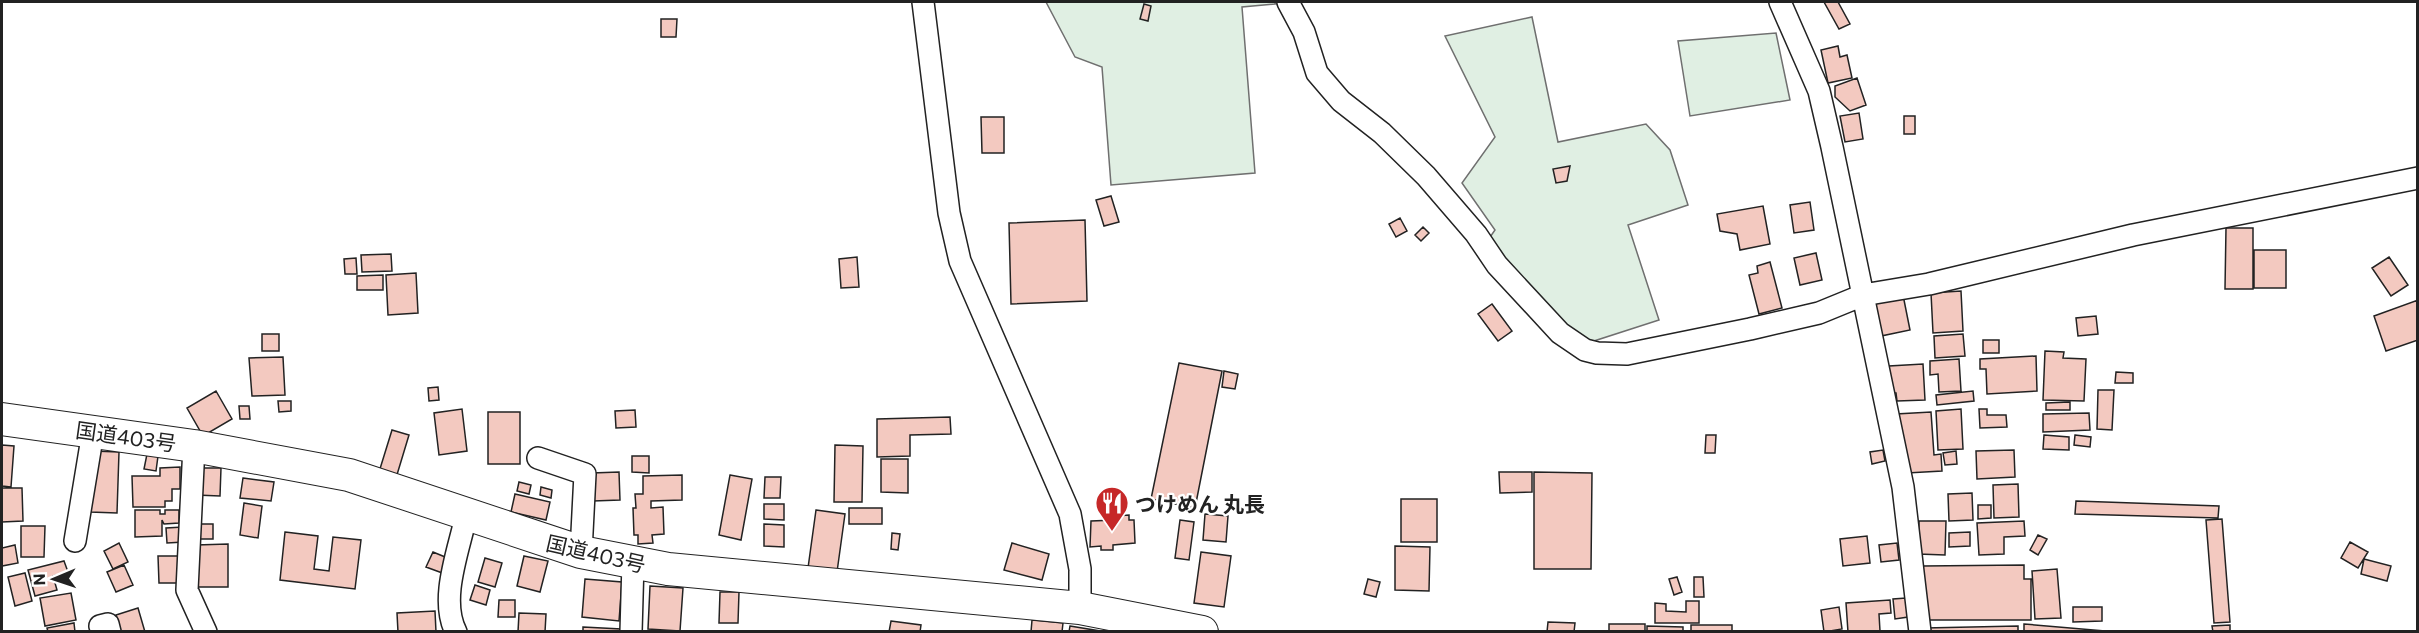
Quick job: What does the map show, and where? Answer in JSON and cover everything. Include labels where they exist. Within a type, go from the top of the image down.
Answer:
[{"type":"highway","name":"国道403号","points":[[2,419],[194,446],[349,475],[466,516],[581,552],[668,569],[870,590],[1080,608],[1129,625],[1202,632]]},
{"type":"street","points":[[923,2],[949,213],[960,261],[1070,514],[1080,568],[1080,608]]},
{"type":"street","points":[[1288,2],[1304,32],[1317,73],[1341,100],[1382,133],[1426,176],[1476,234],[1497,265],[1560,333],[1585,350],[1597,354],[1627,354],[1740,331],[1819,313],[1863,295],[1929,284],[2133,235],[2418,178]]},
{"type":"street","points":[[1780,2],[1819,91],[1903,487],[1920,632]]},
{"type":"street","points":[[75,542],[93,432]]},
{"type":"street","points":[[194,446],[187,590],[206,632]]},
{"type":"street","points":[[538,458],[585,474],[581,552]]},
{"type":"street","points":[[456,632],[450,621],[450,596],[466,516]]},
{"type":"street","points":[[631,632],[633,562]]},
{"type":"green space","points":[[1046,2],[1274,2],[1276,4],[1242,7],[1255,173],[1111,185],[1102,67],[1075,57]]},
{"type":"green space","points":[[1532,17],[1558,142],[1646,124],[1670,150],[1688,205],[1628,225],[1659,320],[1569,349],[1488,240],[1495,230],[1462,183],[1495,137],[1445,36]]},
{"type":"green space","points":[[1776,33],[1790,100],[1690,116],[1678,41]]},
{"type":"building","points":[[1824,2],[1838,2],[1850,24],[1839,29]]},
{"type":"building","points":[[1144,4],[1151,6],[1148,21],[1140,19]]},
{"type":"building","points":[[661,19],[677,19],[676,37],[661,37]]},
{"type":"building","points":[[1838,46],[1840,57],[1847,55],[1852,78],[1828,83],[1821,50]]},
{"type":"building","points":[[1857,78],[1866,105],[1850,111],[1835,97],[1835,86]]},
{"type":"building","points":[[1859,113],[1863,139],[1845,142],[1840,116]]},
{"type":"building","points":[[1904,116],[1915,116],[1915,134],[1904,134]]},
{"type":"building","points":[[981,117],[1004,117],[1004,153],[982,153]]},
{"type":"building","points":[[1570,166],[1567,181],[1556,183],[1553,169]]},
{"type":"building","points":[[1111,196],[1119,222],[1104,226],[1096,200]]},
{"type":"building","points":[[1810,202],[1814,230],[1794,233],[1790,205]]},
{"type":"building","points":[[1763,206],[1770,244],[1740,250],[1737,234],[1720,231],[1717,214]]},
{"type":"building","points":[[1400,218],[1407,231],[1396,237],[1389,224]]},
{"type":"building","points":[[1085,220],[1087,301],[1011,304],[1009,223]]},
{"type":"building","points":[[1423,227],[1429,233],[1421,241],[1415,235]]},
{"type":"building","points":[[2226,228],[2253,228],[2253,289],[2225,289]]},
{"type":"building","points":[[2254,250],[2286,250],[2286,288],[2254,288]]},
{"type":"building","points":[[1816,253],[1822,280],[1800,285],[1794,258]]},
{"type":"building","points":[[391,254],[392,271],[362,272],[361,255]]},
{"type":"building","points":[[857,257],[859,287],[841,288],[839,259]]},
{"type":"building","points":[[2389,257],[2408,285],[2391,296],[2372,268]]},
{"type":"building","points":[[356,258],[357,274],[345,274],[344,259]]},
{"type":"building","points":[[1770,262],[1782,308],[1759,314],[1749,275],[1758,273],[1757,266]]},
{"type":"building","points":[[416,273],[418,313],[388,315],[386,275]]},
{"type":"building","points":[[383,275],[383,290],[357,290],[357,276]]},
{"type":"building","points":[[1961,291],[1963,331],[1933,333],[1931,293]]},
{"type":"building","points":[[1903,295],[1910,330],[1881,336],[1874,301]]},
{"type":"building","points":[[2418,300],[2418,340],[2386,351],[2374,316]]},
{"type":"building","points":[[1492,304],[1512,331],[1498,341],[1478,314]]},
{"type":"building","points":[[2096,316],[2098,334],[2078,336],[2076,318]]},
{"type":"building","points":[[262,334],[279,334],[279,351],[262,351]]},
{"type":"building","points":[[1963,334],[1965,356],[1935,358],[1934,336]]},
{"type":"building","points":[[1983,340],[1999,340],[1999,353],[1983,353]]},
{"type":"building","points":[[2045,351],[2064,352],[2063,358],[2086,359],[2084,401],[2043,400]]},
{"type":"building","points":[[2036,356],[2037,391],[1987,394],[1986,369],[1980,369],[1980,359]]},
{"type":"building","points":[[283,357],[285,395],[252,396],[249,358]]},
{"type":"building","points":[[1959,359],[1961,391],[1939,392],[1938,374],[1930,375],[1930,361]]},
{"type":"building","points":[[1179,363],[1222,371],[1195,508],[1151,499]]},
{"type":"building","points":[[1923,364],[1925,400],[1897,401],[1896,393],[1891,393],[1889,366]]},
{"type":"building","points":[[1224,371],[1238,374],[1235,389],[1222,387]]},
{"type":"building","points":[[2116,372],[2133,373],[2133,383],[2115,383]]},
{"type":"building","points":[[438,387],[439,400],[429,401],[428,388]]},
{"type":"building","points":[[2098,390],[2114,390],[2112,430],[2097,429]]},
{"type":"building","points":[[216,391],[232,419],[203,436],[187,408]]},
{"type":"building","points":[[1973,391],[1974,401],[1937,405],[1936,395]]},
{"type":"building","points":[[278,401],[291,401],[291,411],[279,412]]},
{"type":"building","points":[[2070,402],[2070,410],[2046,410],[2046,403]]},
{"type":"building","points":[[239,406],[249,406],[250,419],[240,419]]},
{"type":"building","points":[[462,409],[467,451],[439,455],[434,413]]},
{"type":"building","points":[[1961,409],[1963,449],[1938,450],[1936,411]]},
{"type":"building","points":[[1979,409],[1987,409],[1987,415],[2006,415],[2007,427],[1980,428]]},
{"type":"building","points":[[635,410],[636,427],[616,428],[615,411]]},
{"type":"building","points":[[488,412],[520,412],[520,464],[488,464]]},
{"type":"building","points":[[1931,412],[1934,455],[1941,454],[1942,471],[1907,473],[1896,414]]},
{"type":"building","points":[[2089,413],[2090,430],[2043,432],[2043,414]]},
{"type":"building","points":[[950,417],[951,434],[910,435],[910,456],[877,457],[877,419]]},
{"type":"building","points":[[392,430],[409,435],[396,478],[379,472]]},
{"type":"building","points":[[1706,435],[1716,435],[1715,453],[1705,453]]},
{"type":"building","points":[[2044,435],[2069,437],[2069,450],[2043,449]]},
{"type":"building","points":[[2075,435],[2091,437],[2090,447],[2074,445]]},
{"type":"building","points":[[2,445],[14,446],[11,487],[2,486]]},
{"type":"building","points":[[835,445],[863,446],[862,502],[834,502]]},
{"type":"building","points":[[1883,450],[1885,461],[1872,464],[1870,452]]},
{"type":"building","points":[[2014,450],[2015,477],[1977,479],[1976,451]]},
{"type":"building","points":[[93,451],[119,452],[117,513],[90,512]]},
{"type":"building","points":[[1956,451],[1957,464],[1945,465],[1943,453]]},
{"type":"building","points":[[147,454],[158,456],[156,471],[144,469]]},
{"type":"building","points":[[632,456],[649,456],[649,473],[632,472]]},
{"type":"building","points":[[881,459],[908,459],[908,493],[881,492]]},
{"type":"building","points":[[180,467],[180,489],[172,489],[172,501],[165,501],[165,507],[133,507],[132,476],[160,476],[160,468]]},
{"type":"building","points":[[196,468],[221,468],[220,496],[196,495]]},
{"type":"building","points":[[619,472],[620,500],[593,501],[592,473]]},
{"type":"building","points":[[1499,472],[1532,472],[1532,492],[1500,493]]},
{"type":"building","points":[[1534,472],[1592,473],[1591,569],[1534,569]]},
{"type":"building","points":[[682,475],[682,500],[651,501],[651,508],[663,507],[664,534],[652,535],[653,543],[638,544],[638,535],[634,535],[633,508],[636,508],[635,494],[643,494],[643,476]]},
{"type":"building","points":[[730,475],[752,479],[741,540],[719,535]]},
{"type":"building","points":[[765,477],[781,477],[780,498],[764,498]]},
{"type":"building","points":[[243,478],[274,482],[271,501],[240,498]]},
{"type":"building","points":[[519,482],[531,485],[529,494],[517,491]]},
{"type":"building","points":[[2018,484],[2019,517],[1994,518],[1993,485]]},
{"type":"building","points":[[541,487],[552,490],[551,498],[540,495]]},
{"type":"building","points":[[2,488],[22,488],[23,521],[2,522]]},
{"type":"building","points":[[1972,493],[1973,520],[1949,521],[1948,494]]},
{"type":"building","points":[[515,494],[550,502],[546,520],[511,512]]},
{"type":"building","points":[[1401,499],[1437,499],[1437,542],[1401,542]]},
{"type":"building","points":[[2076,501],[2219,506],[2218,518],[2075,514]]},
{"type":"building","points":[[244,503],[262,506],[258,538],[240,535]]},
{"type":"building","points":[[764,504],[784,504],[784,520],[764,519]]},
{"type":"building","points":[[1978,505],[1991,505],[1991,518],[1978,519]]},
{"type":"building","points":[[849,508],[882,508],[882,524],[849,524]]},
{"type":"building","points":[[135,510],[160,510],[160,514],[165,514],[165,510],[179,510],[179,523],[164,524],[162,520],[162,536],[135,537]]},
{"type":"building","points":[[816,510],[845,514],[837,572],[808,568]]},
{"type":"building","points":[[1205,514],[1228,516],[1226,542],[1203,540]]},
{"type":"building","points":[[1129,515],[1129,520],[1134,520],[1135,543],[1113,545],[1113,550],[1101,550],[1101,546],[1090,547],[1091,521],[1116,520],[1116,516]]},
{"type":"building","points":[[2222,519],[2230,622],[2214,623],[2206,520]]},
{"type":"building","points":[[1180,520],[1194,522],[1189,560],[1175,558]]},
{"type":"building","points":[[1919,521],[1946,521],[1945,555],[1918,554]]},
{"type":"building","points":[[2024,521],[2025,536],[2004,537],[2004,554],[1979,555],[1977,523]]},
{"type":"building","points":[[195,524],[213,524],[213,539],[195,539]]},
{"type":"building","points":[[764,524],[784,525],[784,547],[764,546]]},
{"type":"building","points":[[21,526],[45,526],[44,557],[21,557]]},
{"type":"building","points":[[183,527],[184,542],[167,543],[166,528]]},
{"type":"building","points":[[285,532],[318,536],[314,569],[329,571],[333,537],[361,540],[355,589],[280,580]]},
{"type":"building","points":[[1970,532],[1970,546],[1949,547],[1949,533]]},
{"type":"building","points":[[892,533],[900,534],[898,550],[891,549]]},
{"type":"building","points":[[2038,535],[2047,539],[2038,555],[2030,550]]},
{"type":"building","points":[[1867,536],[1870,563],[1843,566],[1840,539]]},
{"type":"building","points":[[2350,542],[2368,552],[2358,568],[2341,558]]},
{"type":"building","points":[[119,543],[128,562],[113,569],[104,551]]},
{"type":"building","points":[[1012,543],[1049,554],[1042,580],[1004,570]]},
{"type":"building","points":[[1897,543],[1899,560],[1881,562],[1879,545]]},
{"type":"building","points":[[228,544],[228,587],[196,587],[196,545]]},
{"type":"building","points":[[15,545],[18,563],[2,566],[2,548]]},
{"type":"building","points":[[1395,546],[1430,547],[1429,591],[1395,590]]},
{"type":"building","points":[[433,552],[450,559],[445,574],[426,567]]},
{"type":"building","points":[[1201,552],[1231,556],[1224,607],[1194,603]]},
{"type":"building","points":[[158,556],[181,556],[182,583],[159,583]]},
{"type":"building","points":[[524,556],[548,561],[540,592],[517,586]]},
{"type":"building","points":[[485,558],[502,563],[495,587],[478,582]]},
{"type":"building","points":[[2364,559],[2391,566],[2387,581],[2361,574]]},
{"type":"building","points":[[64,561],[68,572],[53,576],[57,590],[35,596],[28,570]]},
{"type":"building","points":[[124,565],[133,585],[116,592],[107,572]]},
{"type":"building","points":[[2024,565],[2024,579],[2031,579],[2031,620],[1924,620],[1923,566]]},
{"type":"building","points":[[2057,569],[2061,618],[2035,619],[2032,571]]},
{"type":"building","points":[[25,573],[32,601],[15,606],[8,577]]},
{"type":"building","points":[[1677,577],[1682,592],[1674,595],[1669,579]]},
{"type":"building","points":[[1694,577],[1703,577],[1704,597],[1694,597]]},
{"type":"building","points":[[585,579],[622,582],[619,621],[582,617]]},
{"type":"building","points":[[1368,579],[1380,582],[1376,597],[1364,594]]},
{"type":"building","points":[[475,585],[490,590],[486,605],[470,600]]},
{"type":"building","points":[[650,586],[683,588],[680,631],[648,629]]},
{"type":"building","points":[[720,592],[739,592],[738,623],[719,623]]},
{"type":"building","points":[[71,593],[76,620],[45,626],[40,598]]},
{"type":"building","points":[[1906,598],[1908,617],[1895,619],[1893,599]]},
{"type":"building","points":[[499,600],[515,600],[515,617],[498,617]]},
{"type":"building","points":[[1890,600],[1891,613],[1879,614],[1880,631],[1848,632],[1846,603]]},
{"type":"building","points":[[1686,601],[1699,601],[1699,623],[1655,623],[1655,603],[1666,604],[1666,611],[1686,612]]},
{"type":"building","points":[[1839,607],[1842,629],[1824,632],[1821,610]]},
{"type":"building","points":[[2073,607],[2102,607],[2102,621],[2073,622]]},
{"type":"building","points":[[138,608],[145,632],[121,632],[116,615]]},
{"type":"building","points":[[435,611],[436,632],[398,632],[397,613]]},
{"type":"building","points":[[519,613],[546,614],[545,632],[518,632]]},
{"type":"building","points":[[1032,620],[1063,623],[1062,632],[1031,632]]},
{"type":"building","points":[[891,621],[921,625],[920,632],[889,632]]},
{"type":"building","points":[[1548,622],[1575,623],[1574,632],[1547,632]]},
{"type":"building","points":[[74,623],[75,632],[48,632],[47,628]]},
{"type":"building","points":[[1609,624],[1645,624],[1645,632],[1609,632]]},
{"type":"building","points":[[2024,624],[2117,632],[2024,632]]},
{"type":"building","points":[[1691,625],[1732,625],[1732,632],[1691,632]]},
{"type":"building","points":[[2230,625],[2230,632],[2213,632],[2212,626]]},
{"type":"building","points":[[1070,626],[1100,631],[1100,632],[1069,632]]},
{"type":"building","points":[[1647,626],[1683,627],[1683,632],[1647,632]]},
{"type":"building","points":[[2018,626],[2018,632],[1925,632],[1925,628]]},
{"type":"building","points":[[583,627],[621,629],[621,632],[583,632]]},
{"type":"place","name":"つけめん 丸長","points":[[1112,532]]}]
